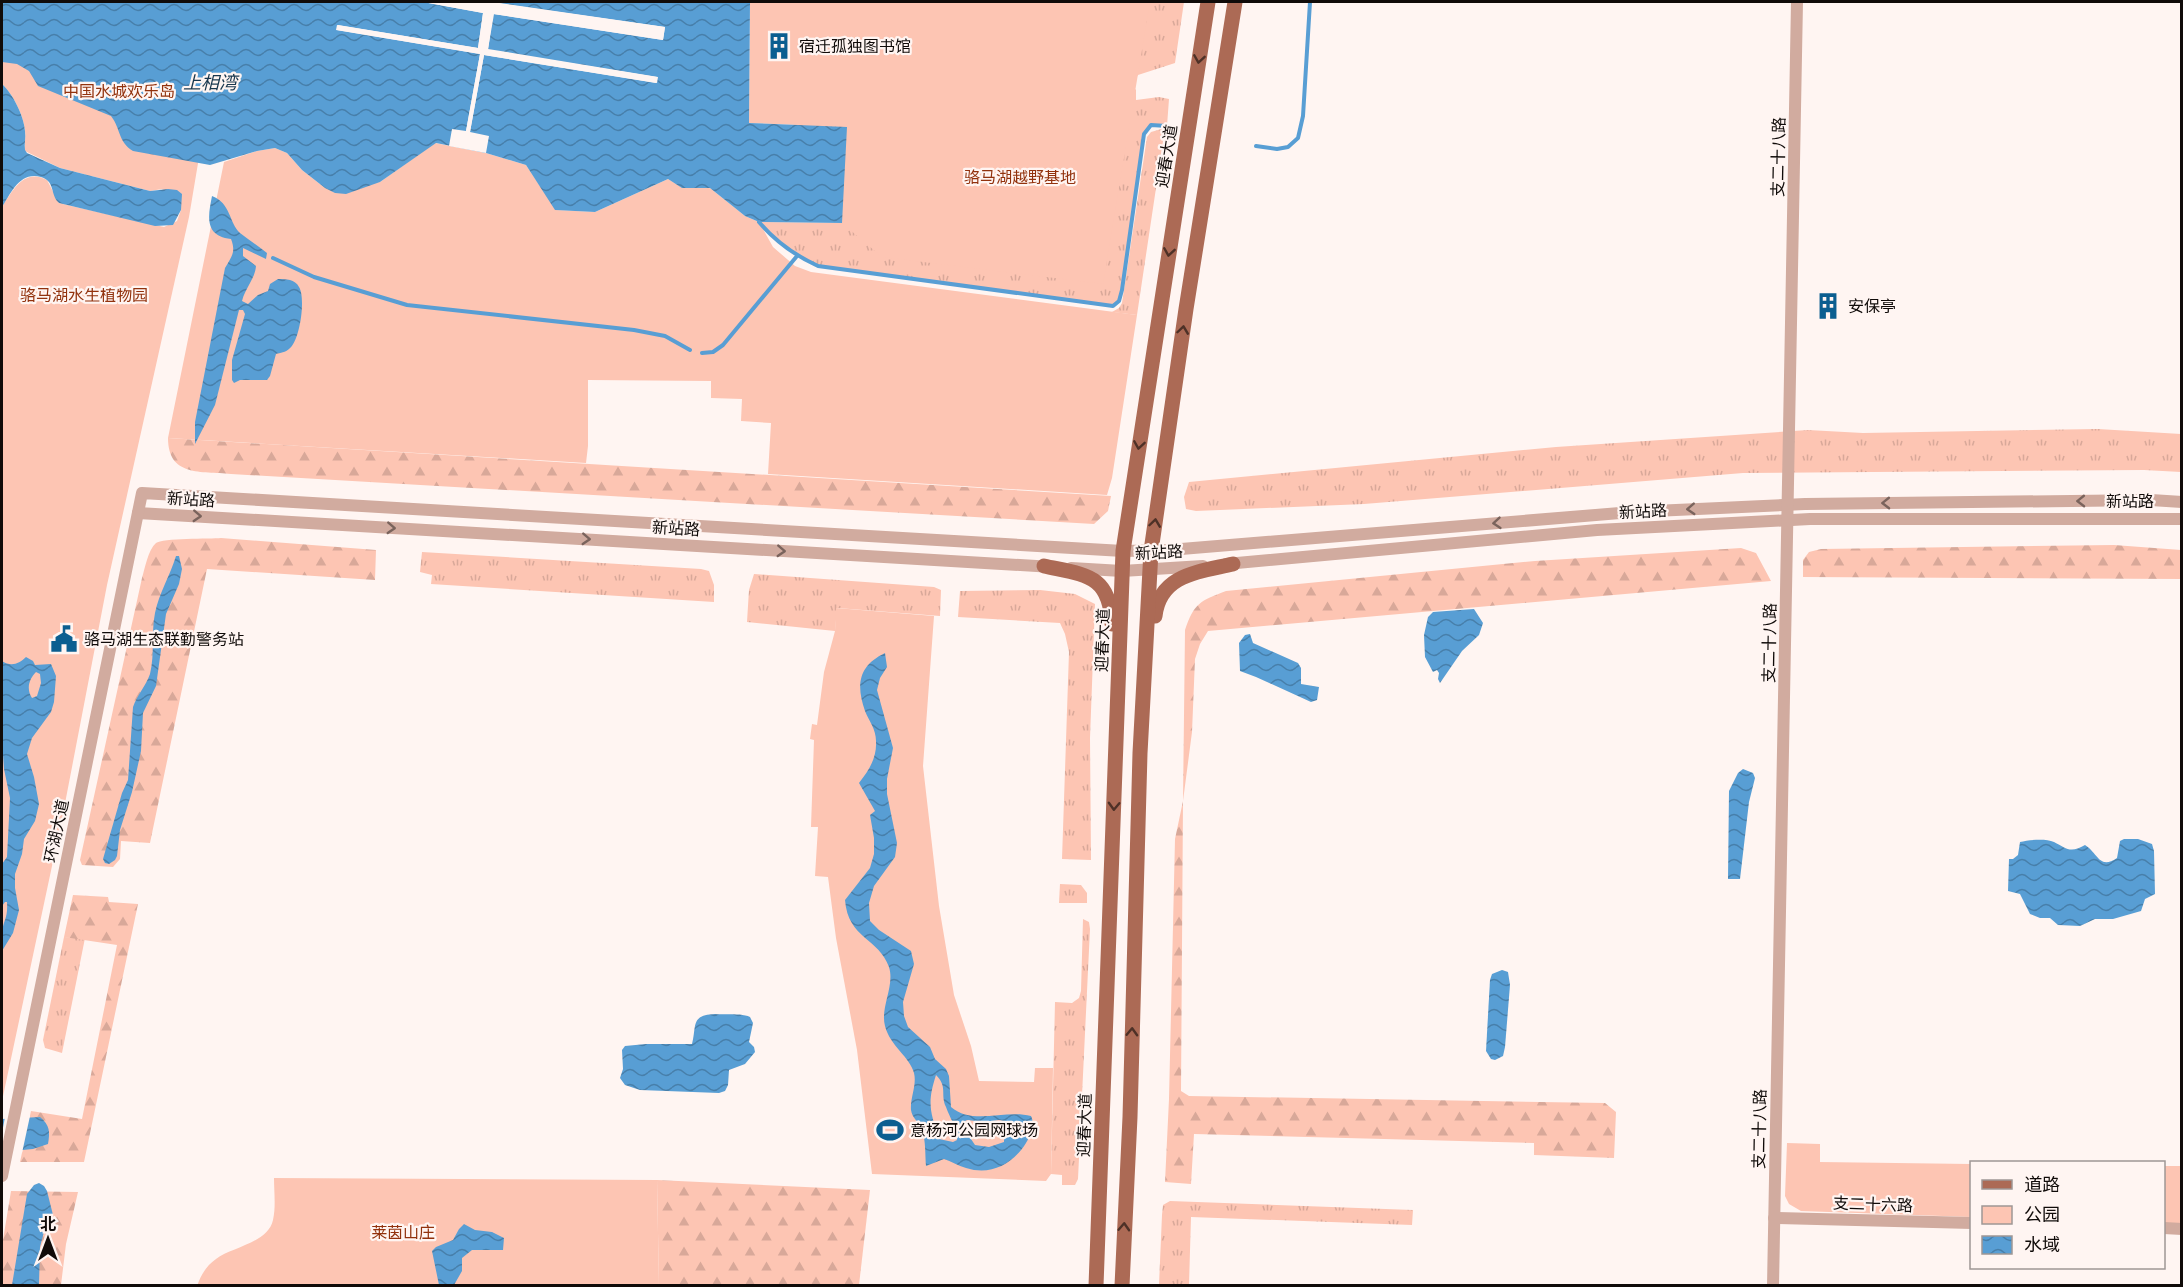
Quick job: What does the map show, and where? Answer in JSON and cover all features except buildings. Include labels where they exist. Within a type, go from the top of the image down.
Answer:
[{"type":"main road","name":"迎春大道","points":[[1096,1286],[1123,551],[1208,2]]},
{"type":"main road","points":[[1122,1286],[1130,1117],[1140,753],[1151,551],[1235,2]]},
{"type":"main road","points":[[1140,753],[1156,605],[1163,591],[1171,583],[1189,575],[1233,564]]},
{"type":"main road","points":[[1044,566],[1088,575],[1098,583],[1111,606],[1116,771]]},
{"type":"main road","points":[[1119,660],[1145,660]]},
{"type":"street","name":"支二十八路","points":[[1773,1286],[1797,2]]},
{"type":"street","name":"新站路","points":[[142,493],[1123,551],[1151,551],[1632,512],[1788,505],[2151,500],[2181,502]]},
{"type":"street","name":"环湖大道","points":[[2,1176],[142,493]]},
{"type":"street","name":"新站路","points":[[138,513],[1122,571],[1233,564],[1597,530],[1788,520],[2181,519]]},
{"type":"street","name":"支二十六路","points":[[1774,1218],[1970,1223]]},
{"type":"street","points":[[2165,1228],[2181,1229]]},
{"type":"green space","name":"骆马湖水生植物园","points":[[2,2],[225,2],[189,217],[107,585],[62,819],[2,1101],[2,207],[20,183],[32,177],[39,177],[47,180],[59,203],[164,227],[177,221],[181,210],[162,189],[150,191],[60,168],[25,151],[23,119],[14,99],[2,84]]},
{"type":"green space","points":[[750,2],[1184,2],[1175,63],[1138,75],[1122,100],[1136,89],[1136,100],[1159,97],[1169,99],[1167,126],[1151,125],[1144,134],[1119,301],[1113,306],[1103,306],[818,266],[793,253],[779,242],[759,222],[842,223]]},
{"type":"green space","name":"骆马湖越野基地","points":[[750,2],[1150,2],[1103,284],[882,257],[842,223],[847,127],[749,123]]},
{"type":"green space","points":[[1165,128],[1137,315],[1112,312],[1122,303],[1147,137],[1151,132]]},
{"type":"green space","points":[[435,143],[486,153],[526,165],[556,210],[595,212],[668,179],[683,188],[710,188],[745,216],[759,222],[773,247],[795,266],[811,272],[1137,315],[1112,478],[1107,495],[768,474],[771,423],[741,421],[742,399],[711,398],[711,381],[588,380],[586,463],[168,438],[224,162],[257,151],[275,148],[287,153],[302,170],[325,188],[380,182]]},
{"type":"green space","points":[[2098,429],[2181,434],[2181,472],[2144,470],[1743,473],[1364,504],[1196,511],[1186,509],[1184,497],[1189,482],[1556,447],[1808,430],[1863,433]]},
{"type":"green space","points":[[168,438],[1111,496],[1108,511],[1094,524],[198,472],[180,466],[174,460],[169,451]]},
{"type":"green space","points":[[221,538],[376,550],[375,580],[207,569],[150,843],[121,841],[120,859],[113,867],[82,865],[80,860],[149,555],[153,546],[160,541]]},
{"type":"green space","points":[[2114,545],[2181,550],[2181,579],[1803,577],[1803,560],[1809,552],[1821,549]]},
{"type":"green space","points":[[1741,548],[1756,553],[1771,581],[1208,631],[1195,659],[1192,732],[1183,801],[1185,630],[1199,604],[1226,591],[1535,561]]},
{"type":"green space","points":[[422,552],[701,569],[709,571],[714,585],[714,602],[431,584],[432,575],[420,572]]},
{"type":"green space","points":[[754,574],[934,587],[941,590],[940,616],[837,608],[835,631],[747,622],[749,590]]},
{"type":"green space","points":[[1040,590],[1075,594],[1095,604],[1090,738],[1091,860],[1062,859],[1069,652],[1060,623],[958,617],[960,591]]},
{"type":"green space","points":[[836,608],[934,616],[923,766],[939,906],[954,995],[971,1046],[979,1081],[1034,1082],[1035,1068],[1053,1068],[1051,1174],[1046,1181],[872,1174],[857,1050],[836,938],[828,877],[815,876],[818,827],[811,827],[814,740],[810,739],[812,724],[817,725],[824,672],[835,631]]},
{"type":"green space","points":[[1183,801],[1181,1091],[1189,1096],[1605,1103],[1616,1112],[1614,1158],[1534,1155],[1534,1143],[1194,1134],[1191,1184],[1165,1182],[1175,839]]},
{"type":"green space","points":[[1060,884],[1081,885],[1087,893],[1087,903],[1059,903]]},
{"type":"green space","points":[[73,895],[108,897],[109,902],[138,904],[84,1162],[20,1162],[31,1111],[82,1119],[117,945],[64,937]]},
{"type":"green space","points":[[1083,919],[1089,922],[1090,929],[1078,1179],[1075,1185],[1062,1185],[1062,1175],[1051,1174],[1055,1002],[1072,1003],[1079,998]]},
{"type":"green space","points":[[64,937],[85,938],[62,1053],[45,1048],[43,1040]]},
{"type":"green space","points":[[1787,1143],[1820,1144],[1820,1162],[1970,1164],[1970,1217],[1801,1211],[1789,1204],[1785,1196]]},
{"type":"green space","points":[[2165,1166],[2181,1166],[2181,1224],[2165,1223]]},
{"type":"green space","name":"莱茵山庄","points":[[274,1178],[657,1180],[659,1285],[197,1286],[204,1271],[212,1262],[249,1244],[270,1228],[274,1210]]},
{"type":"green space","points":[[657,1180],[870,1190],[859,1285],[659,1285]]},
{"type":"green space","points":[[11,1191],[78,1192],[66,1244],[61,1285],[2,1286],[2,1246]]},
{"type":"green space","points":[[1170,1201],[1413,1210],[1412,1225],[1191,1217],[1189,1285],[1159,1285],[1163,1205]]},
{"type":"water","name":"上相湾","points":[[2,2],[423,2],[483,13],[478,48],[338,25],[337,30],[480,54],[466,131],[470,132],[484,55],[656,83],[657,77],[488,50],[493,14],[663,40],[665,27],[492,2],[750,2],[749,123],[847,127],[842,223],[759,222],[745,216],[710,188],[682,188],[668,179],[595,212],[555,210],[526,165],[486,153],[436,143],[380,182],[346,194],[335,193],[325,188],[302,170],[287,153],[275,148],[210,165],[133,151],[125,144],[111,116],[38,86],[29,71],[17,64],[2,62]]},
{"type":"water","points":[[2,84],[14,99],[20,112],[27,153],[60,168],[150,191],[177,190],[182,194],[181,210],[173,225],[155,226],[59,203],[49,182],[42,177],[34,176],[27,177],[17,184],[2,207]]},
{"type":"water","points":[[212,196],[223,203],[236,229],[267,253],[266,259],[243,248],[243,256],[256,266],[242,301],[248,304],[258,295],[268,291],[270,284],[278,279],[287,279],[295,282],[299,287],[302,309],[299,329],[293,344],[286,351],[276,354],[267,380],[240,380],[234,383],[232,360],[245,314],[243,310],[239,310],[215,405],[195,444],[195,422],[225,268],[233,251],[231,239],[216,234],[210,224],[209,211]]},
{"type":"water","points":[[176,556],[179,556],[182,569],[179,584],[166,614],[156,686],[143,713],[141,751],[132,792],[120,830],[117,856],[109,864],[103,859],[128,780],[133,707],[150,674],[155,613]]},
{"type":"water","points":[[1474,609],[1483,623],[1479,635],[1462,651],[1440,683],[1439,673],[1437,670],[1433,672],[1425,657],[1424,635],[1428,617],[1433,612]]},
{"type":"water","points":[[1250,634],[1253,643],[1298,663],[1301,668],[1301,684],[1319,687],[1317,700],[1311,702],[1240,671],[1239,643],[1245,635]]},
{"type":"water","points":[[885,653],[887,667],[880,678],[877,690],[893,748],[887,779],[887,794],[897,843],[895,857],[874,886],[869,903],[870,921],[879,930],[911,951],[914,964],[903,1002],[904,1016],[908,1027],[930,1047],[935,1059],[946,1069],[949,1076],[951,1107],[960,1113],[969,1115],[1021,1114],[1031,1116],[1033,1122],[1031,1133],[1021,1150],[1008,1162],[993,1169],[975,1170],[944,1159],[926,1166],[923,1134],[911,1110],[914,1073],[891,1040],[885,1026],[884,1011],[890,982],[889,967],[878,950],[858,931],[847,913],[845,900],[870,868],[874,854],[870,815],[875,811],[859,783],[872,764],[876,737],[862,702],[860,685],[864,670]],"holes":[[[936,1075],[942,1083],[944,1102],[956,1130],[957,1140],[953,1142],[939,1139],[933,1121],[931,1093]],[[967,1120],[1003,1121],[1009,1128],[1004,1133],[1004,1142],[989,1147],[975,1145],[963,1127],[963,1122]]]},
{"type":"water","points":[[26,657],[35,665],[51,664],[56,676],[54,702],[51,712],[32,738],[27,754],[39,804],[35,821],[24,839],[15,874],[19,910],[13,933],[2,951],[1,936],[7,902],[2,906],[2,864],[7,857],[10,798],[4,769],[2,740],[2,661],[18,663]],"holes":[[[36,672],[40,674],[41,683],[37,696],[32,698],[29,691],[30,681]]]},
{"type":"water","points":[[1743,769],[1753,773],[1755,778],[1749,802],[1740,879],[1728,879],[1729,791],[1738,773]]},
{"type":"water","points":[[2138,839],[2152,844],[2154,851],[2155,894],[2145,899],[2141,911],[2113,919],[2095,919],[2080,926],[2058,925],[2050,918],[2040,918],[2030,914],[2020,894],[2008,891],[2009,859],[2018,855],[2020,842],[2046,840],[2072,850],[2085,845],[2099,859],[2106,862],[2117,858],[2120,841]]},
{"type":"water","points":[[1502,970],[1508,972],[1510,985],[1505,1047],[1503,1056],[1495,1060],[1491,1059],[1486,1051],[1490,980],[1492,974]]},
{"type":"water","points":[[715,1014],[747,1016],[753,1023],[749,1042],[755,1052],[745,1064],[729,1070],[728,1085],[725,1091],[719,1093],[640,1090],[625,1085],[620,1078],[623,1069],[622,1050],[625,1046],[692,1044],[698,1019]]},
{"type":"water","points":[[40,1117],[48,1129],[48,1144],[33,1149],[2,1152],[2,1119]]},
{"type":"water","points":[[39,1183],[47,1191],[53,1215],[52,1221],[45,1228],[40,1247],[39,1285],[12,1285],[27,1194],[34,1185]]},
{"type":"water","points":[[464,1224],[475,1230],[492,1232],[504,1238],[503,1250],[472,1250],[462,1258],[462,1271],[454,1285],[439,1285],[432,1251],[453,1240]]},
{"type":"pier","points":[[423,2],[440,2],[485,10],[479,51],[482,52],[486,52],[490,13],[493,11],[661,36],[661,30],[489,2],[665,27],[663,40],[494,14],[488,49],[658,77],[657,83],[484,55],[470,132],[489,136],[486,153],[449,146],[452,129],[466,131],[480,54],[336,30],[337,25],[478,48],[483,13]]},
{"type":"pier","points":[[30,1116],[22,1153],[2,1155],[5,1117]]},
{"type":"waterway","points":[[1256,146],[1277,149],[1288,147],[1298,138],[1303,116],[1310,2]]},
{"type":"waterway","points":[[759,222],[786,247],[818,266],[1113,306],[1119,301],[1122,290],[1144,134],[1151,125],[1167,126]]},
{"type":"waterway","points":[[702,353],[713,352],[723,345],[797,256]]},
{"type":"waterway","points":[[273,258],[314,277],[407,305],[634,330],[665,336],[690,350]]},
{"type":"place","name":"宿迁孤独图书馆","points":[[779,46]]},
{"type":"place","name":"安保亭","points":[[1828,306]]},
{"type":"place","name":"骆马湖生态联勤警务站","points":[[64,639]]},
{"type":"place","name":"意杨河公园网球场","points":[[890,1130]]},
{"type":"park label","name":"中国水城欢乐岛","points":[[119,91]]}]
